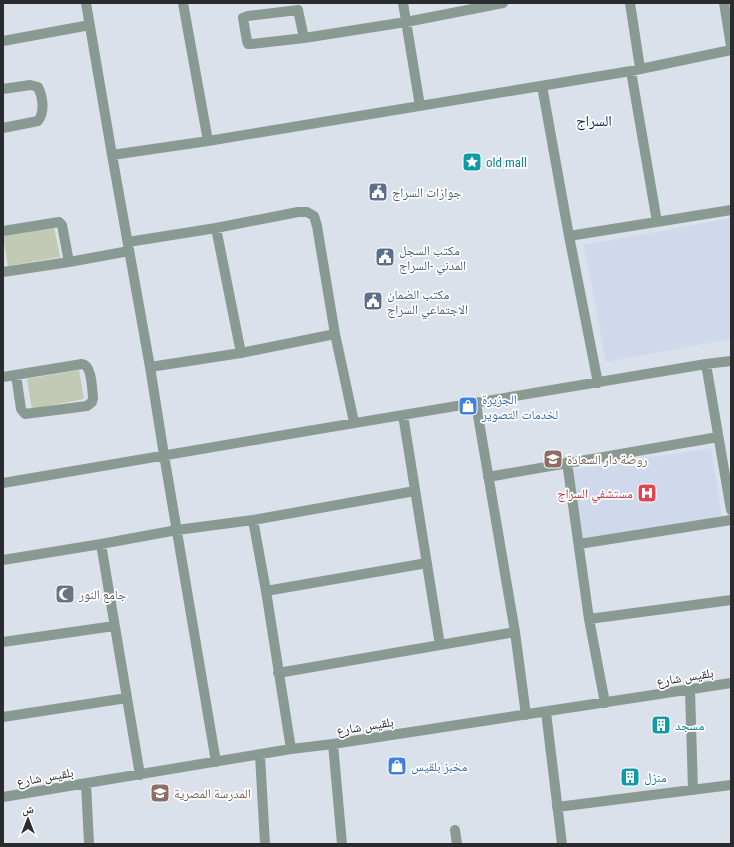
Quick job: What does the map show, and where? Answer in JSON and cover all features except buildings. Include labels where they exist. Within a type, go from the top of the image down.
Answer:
[{"type":"street","points":[[86,3],[150,366],[216,762]]},
{"type":"street","points":[[183,3],[208,141]]},
{"type":"street","points":[[403,3],[420,106]]},
{"type":"street","points":[[304,38],[298,10],[248,16],[243,18],[248,44],[256,44],[304,38],[406,22],[503,3]]},
{"type":"street","points":[[630,3],[636,70],[657,222]]},
{"type":"street","points":[[724,3],[731,46]]},
{"type":"street","points":[[3,41],[90,25]]},
{"type":"street","points":[[112,155],[208,141],[542,86],[636,70],[731,50]]},
{"type":"street","points":[[3,89],[30,85],[38,87],[41,92],[43,113],[38,121],[3,128]]},
{"type":"street","points":[[542,86],[569,236],[598,382]]},
{"type":"street","points":[[569,236],[731,210]]},
{"type":"street","points":[[3,272],[69,262],[128,246],[298,212],[307,212],[314,216],[317,226],[335,334],[354,422]]},
{"type":"street","points":[[3,231],[59,222],[62,225],[69,262]]},
{"type":"street","points":[[216,228],[241,353]]},
{"type":"street","points":[[150,366],[241,353],[335,334]]},
{"type":"street","points":[[3,483],[354,422],[476,404],[598,382],[731,361]]},
{"type":"street","points":[[3,377],[85,364],[89,371],[92,402],[87,406],[25,414],[21,409],[16,375]]},
{"type":"street","points":[[706,364],[731,510]]},
{"type":"street","points":[[476,404],[515,632],[526,715]]},
{"type":"street","points":[[403,415],[440,645]]},
{"type":"street","points":[[488,477],[567,462],[718,437]]},
{"type":"street","points":[[567,462],[590,619],[605,703]]},
{"type":"street","points":[[3,560],[177,530],[253,520],[415,491]]},
{"type":"street","points":[[253,520],[266,591],[290,748]]},
{"type":"street","points":[[579,544],[731,520]]},
{"type":"street","points":[[101,544],[140,775]]},
{"type":"street","points":[[266,591],[427,563]]},
{"type":"street","points":[[590,619],[731,600]]},
{"type":"street","points":[[3,642],[114,626]]},
{"type":"street","points":[[278,673],[515,632]]},
{"type":"street","name":"بلقيس شارع","points":[[3,798],[290,748],[333,744],[731,684]]},
{"type":"street","points":[[690,690],[693,790]]},
{"type":"street","points":[[3,717],[127,698]]},
{"type":"street","points":[[546,712],[562,844]]},
{"type":"street","points":[[333,744],[342,844]]},
{"type":"street","points":[[260,754],[265,844]]},
{"type":"street","points":[[86,783],[89,844]]},
{"type":"street","points":[[557,807],[731,785]]},
{"type":"street","points":[[455,830],[457,844]]},
{"type":"shaded area","points":[[731,218],[731,339],[606,362],[584,245]]},
{"type":"shaded area","name":"مستشفي السراج","points":[[711,448],[722,516],[583,538],[572,470]]},
{"type":"green space","points":[[54,227],[60,257],[8,266],[3,236]]},
{"type":"green space","points":[[79,370],[84,399],[32,409],[27,379]]},
{"type":"place","name":"old mall","points":[[472,162]]},
{"type":"place","name":"جوازات السراج","points":[[378,192]]},
{"type":"place","name":"مكتب السجل المدني -السراج","points":[[385,257]]},
{"type":"place","name":"مكتب الضمان الاجتماعي السراج","points":[[373,301]]},
{"type":"place","name":"الجزيرة لخدمات التصوير","points":[[468,406]]},
{"type":"place","name":"روضة دار السعادة","points":[[553,459]]},
{"type":"place","name":"مستشفي السراج","points":[[647,493]]},
{"type":"place","name":"جامع النور","points":[[65,594]]},
{"type":"place","name":"مسجد","points":[[661,725]]},
{"type":"place","name":"مخبز بلقيس","points":[[397,766]]},
{"type":"place","name":"منزل","points":[[630,777]]},
{"type":"place","name":"المدرسة المصرية","points":[[160,793]]},
{"type":"district","name":"السراج","points":[[594,121]]}]
